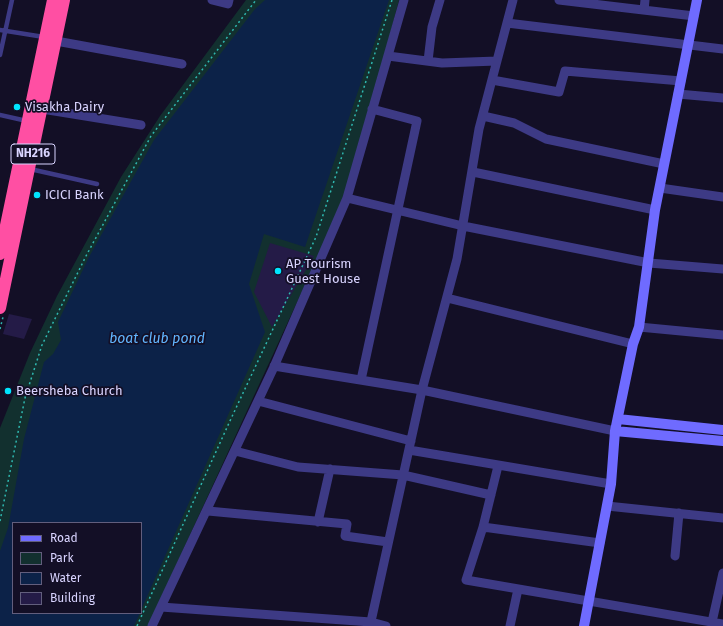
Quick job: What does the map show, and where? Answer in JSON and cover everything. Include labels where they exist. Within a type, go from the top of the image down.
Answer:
[{"type":"highway","name":"NH216","points":[[0,308],[42,109],[51,39],[53,0]]},
{"type":"highway","name":"NH216","points":[[0,254],[3,232],[28,122],[51,39],[64,0]]},
{"type":"street","points":[[212,0],[228,4],[229,0]]},
{"type":"street","points":[[152,626],[208,511],[274,366],[347,198],[404,0]]},
{"type":"street","points":[[428,62],[432,27],[440,0]]},
{"type":"street","points":[[370,624],[422,390],[457,259],[483,116],[513,0]]},
{"type":"street","points":[[559,0],[694,16]]},
{"type":"street","points":[[644,10],[645,0]]},
{"type":"street","points":[[584,626],[611,484],[615,431],[633,344],[639,327],[649,263],[655,210],[698,0]]},
{"type":"street","points":[[507,23],[688,46],[723,49]]},
{"type":"street","points":[[51,39],[182,64]]},
{"type":"street","points":[[388,56],[442,63],[497,62]]},
{"type":"street","points":[[492,80],[559,92],[565,71],[681,81]]},
{"type":"street","points":[[678,94],[723,98]]},
{"type":"street","points":[[42,109],[141,125]]},
{"type":"street","points":[[361,380],[417,121],[372,109]]},
{"type":"street","points":[[483,116],[514,123],[546,139],[664,164]]},
{"type":"street","points":[[473,172],[655,210]]},
{"type":"street","points":[[660,188],[723,197]]},
{"type":"street","points":[[347,198],[398,209],[463,226],[649,263],[723,269]]},
{"type":"street","points":[[447,298],[633,344]]},
{"type":"street","points":[[639,327],[723,335]]},
{"type":"street","points":[[274,366],[422,390],[615,431],[723,441]]},
{"type":"street","points":[[258,401],[410,446],[498,466],[611,484]]},
{"type":"street","points":[[618,419],[723,430]]},
{"type":"street","points":[[235,451],[298,467],[403,475],[491,495]]},
{"type":"street","points":[[498,466],[483,527],[466,580],[723,624]]},
{"type":"street","points":[[318,522],[330,469]]},
{"type":"street","points":[[607,506],[723,518]]},
{"type":"street","points":[[208,511],[347,524],[345,536],[388,542]]},
{"type":"street","points":[[675,556],[679,513]]},
{"type":"street","points":[[483,527],[600,543]]},
{"type":"street","points":[[712,622],[723,573]]},
{"type":"street","points":[[510,626],[518,589]]},
{"type":"street","points":[[161,607],[386,626]]},
{"type":"lane","points":[[0,55],[3,31],[12,0]]},
{"type":"lane","points":[[3,31],[51,39]]},
{"type":"lane","points":[[0,115],[28,122]]},
{"type":"lane","points":[[30,169],[97,184]]},
{"type":"path","points":[[0,521],[28,390],[42,345],[86,256],[151,136],[256,0]]},
{"type":"path","points":[[137,626],[229,423],[316,237],[392,0]]},
{"type":"green space","name":"boat club pond","points":[[246,0],[399,0],[350,187],[148,626],[0,626],[0,428],[30,353],[57,296],[121,177],[160,116]]},
{"type":"water","name":"boat club pond","points":[[265,0],[389,0],[305,247],[264,234],[249,284],[265,332],[142,608],[142,522],[12,522],[12,614],[140,614],[134,626],[0,626],[0,551],[8,528],[24,439],[44,362],[53,354],[61,340],[58,322],[89,257],[154,140],[255,9]]},
{"type":"building","name":"AP Tourism Guest House","points":[[270,243],[314,256],[272,327],[254,292]]},
{"type":"building","points":[[9,314],[32,319],[24,339],[3,334]]},
{"type":"place","name":"Visakha Dairy","points":[[17,107]]},
{"type":"place","name":"ICICI Bank","points":[[37,195]]},
{"type":"place","name":"AP Tourism Guest House","points":[[278,271]]},
{"type":"place","name":"Beersheba Church","points":[[8,391]]}]
